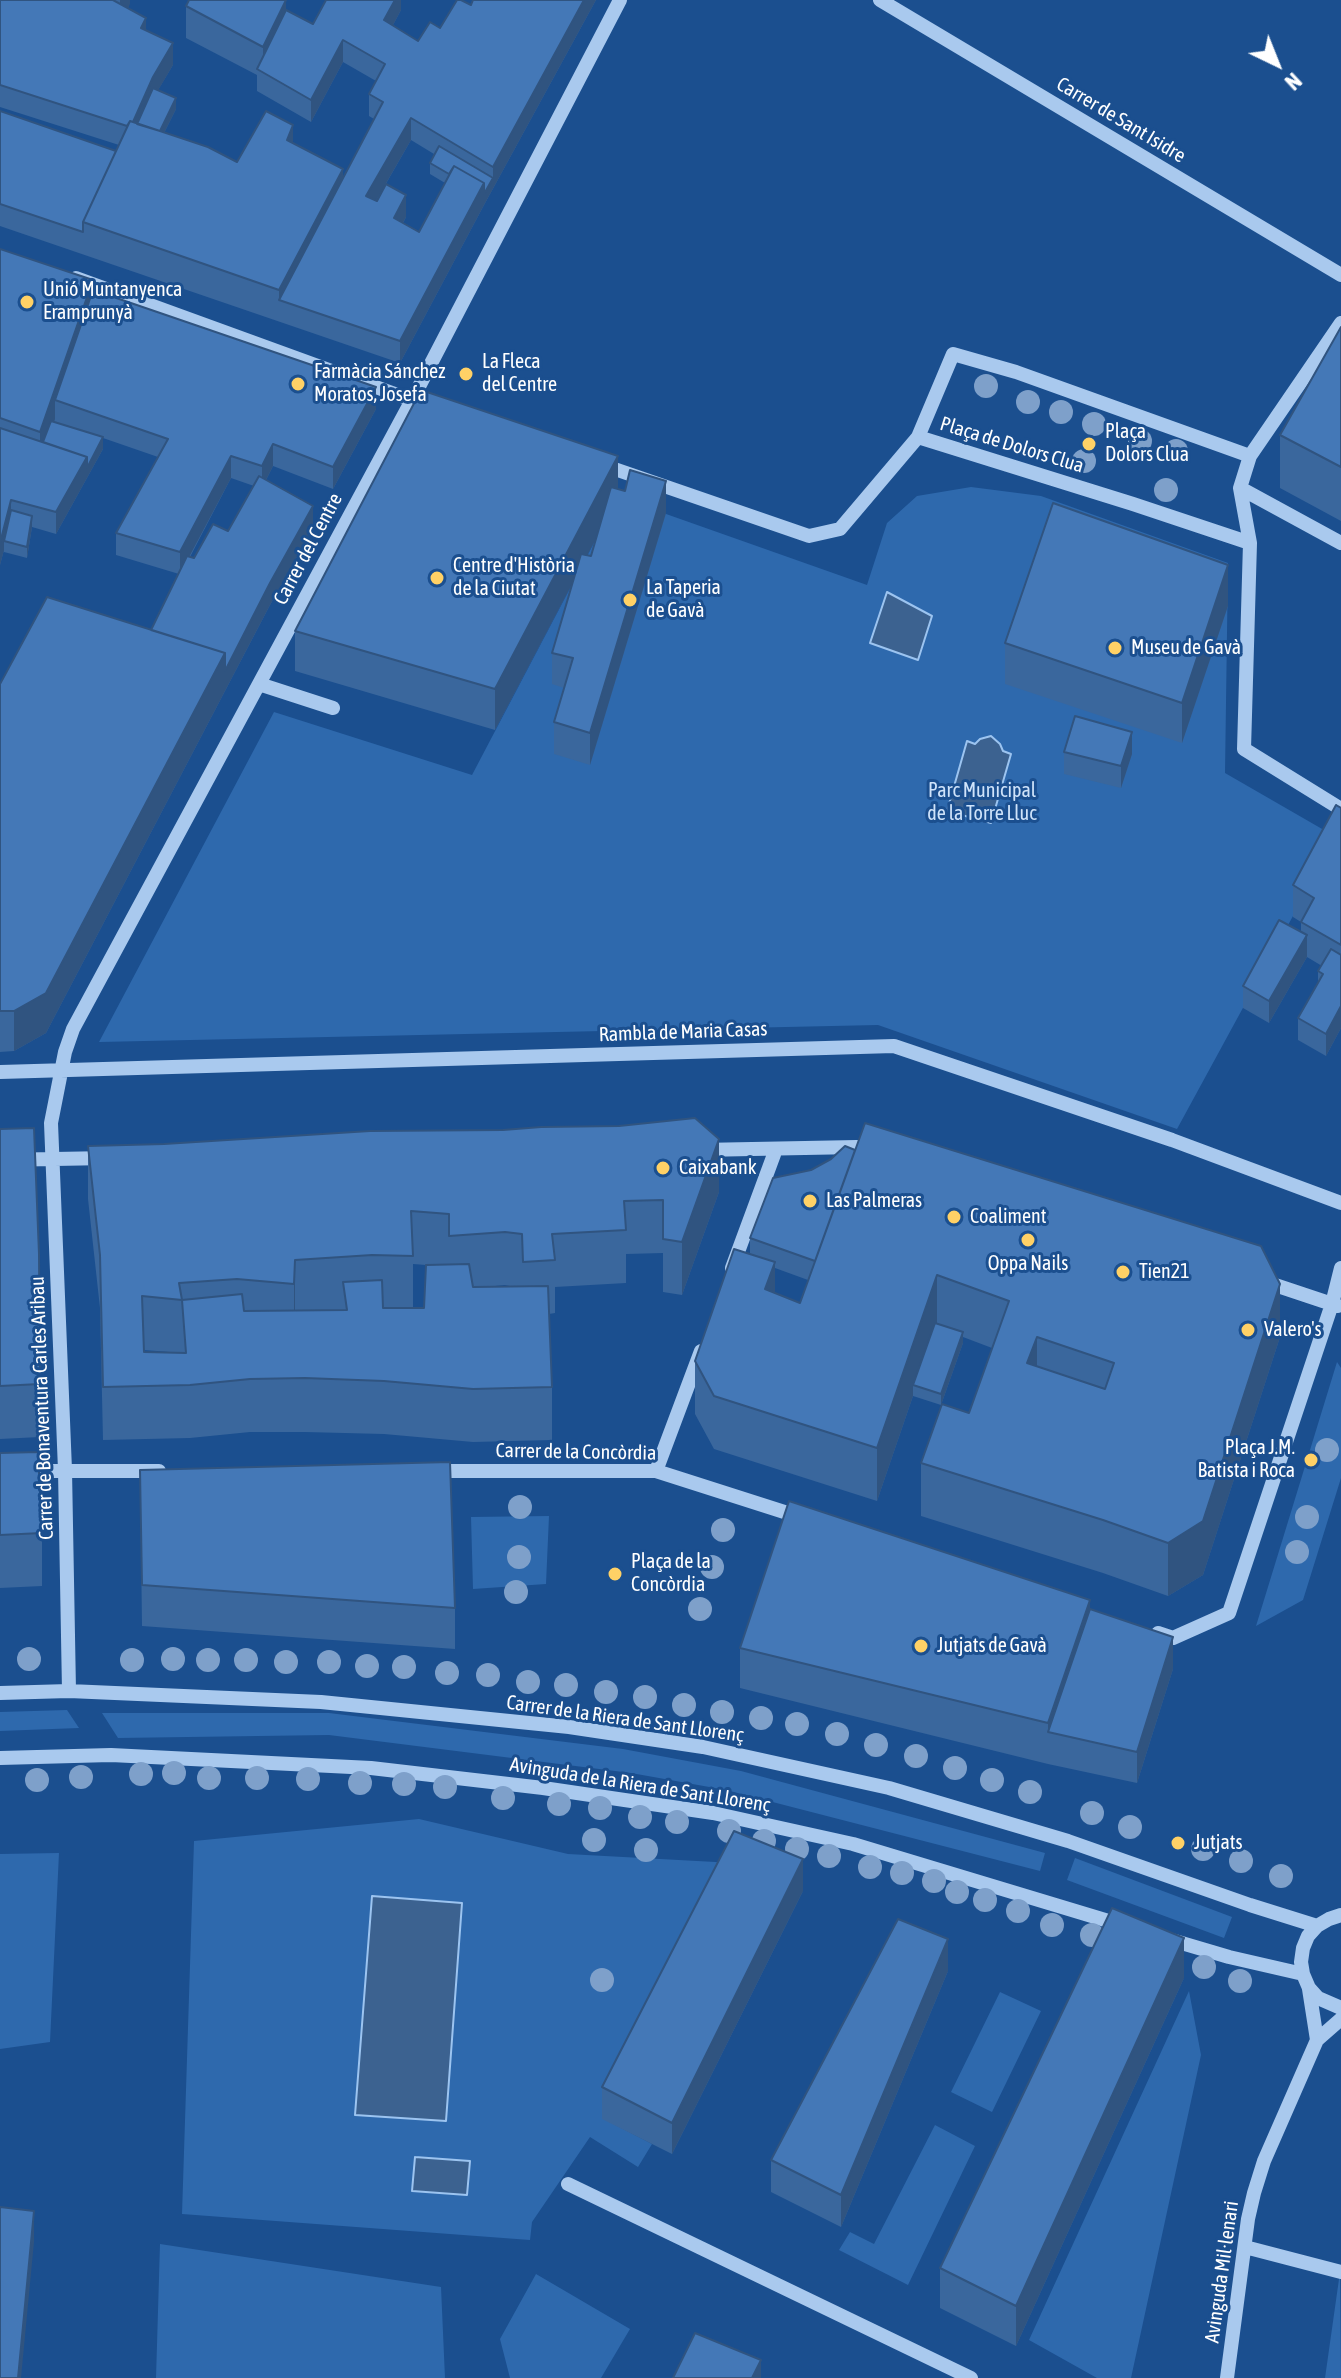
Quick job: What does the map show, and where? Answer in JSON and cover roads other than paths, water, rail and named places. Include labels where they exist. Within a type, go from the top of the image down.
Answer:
[{"type":"street","name":"Carrer del Centre","points":[[51,1123],[65,1052],[73,1029],[259,684],[419,402],[620,0]]},
{"type":"street","name":"Carrer de Sant Isidre","points":[[880,0],[1341,275]]},
{"type":"street","points":[[59,272],[419,402]]},
{"type":"street","points":[[1341,323],[1250,456],[1240,488],[1250,543],[1244,749],[1341,809]]},
{"type":"street","name":"Plaça de Dolors Clua","points":[[1250,456],[1016,372],[953,354],[918,437],[1250,543]]},
{"type":"street","points":[[585,459],[809,536],[840,529],[918,437]]},
{"type":"street","points":[[1240,488],[1341,543]]},
{"type":"street","points":[[259,684],[333,708]]},
{"type":"street","name":"Rambla de Maria Casas","points":[[0,1072],[894,1046],[1172,1140],[1341,1203]]},
{"type":"street","name":"Carrer de Bonaventura Carles Aribau","points":[[51,1123],[65,1470],[69,1691]]},
{"type":"street","points":[[682,1151],[857,1147],[886,1157]]},
{"type":"street","points":[[726,1284],[776,1149]]},
{"type":"street","points":[[0,1160],[116,1158]]},
{"type":"street","points":[[1144,1628],[1173,1638],[1229,1613],[1336,1305],[1341,1268]]},
{"type":"street","points":[[1243,1274],[1336,1305]]},
{"type":"street","points":[[656,1471],[704,1344]]},
{"type":"street","points":[[0,1471],[177,1471]]},
{"type":"street","name":"Carrer de la Concòrdia","points":[[416,1471],[656,1471],[814,1522]]},
{"type":"street","name":"Carrer de la Riera de Sant Llorenç","points":[[0,1693],[69,1691],[321,1702],[569,1727],[703,1747],[889,1788],[1068,1841],[1317,1926]]},
{"type":"street","name":"Avinguda de la Riera de Sant Llorenç","points":[[0,1758],[111,1755],[371,1768],[543,1788],[698,1811],[853,1844],[1138,1930]]},
{"type":"street","points":[[1317,2040],[1301,1962],[1303,1948],[1317,1926],[1341,1915]]},
{"type":"street","points":[[1153,1934],[1306,1981],[1318,1998],[1341,2008]]},
{"type":"street","name":"Avinguda Mil·lenari","points":[[1227,2378],[1248,2219],[1264,2161],[1317,2040],[1341,2019]]},
{"type":"street","points":[[568,2184],[971,2378]]},
{"type":"street","points":[[1245,2247],[1341,2272]]},
{"type":"place","name":"Unió Muntanyenca Eramprunyà","points":[[27,302]]},
{"type":"place","name":"La Fleca del Centre","points":[[466,374]]},
{"type":"place","name":"Farmàcia Sánchez Moratos, Josefa","points":[[298,384]]},
{"type":"place","name":"Plaça Dolors Clua","points":[[1089,444]]},
{"type":"place","name":"Centre d'Història de la Ciutat","points":[[437,578]]},
{"type":"place","name":"La Taperia de Gavà","points":[[630,600]]},
{"type":"place","name":"Museu de Gavà","points":[[1115,648]]},
{"type":"place","name":"Caixabank","points":[[663,1168]]},
{"type":"place","name":"Las Palmeras","points":[[810,1201]]},
{"type":"place","name":"Coaliment","points":[[954,1217]]},
{"type":"place","name":"Oppa Nails","points":[[1028,1240]]},
{"type":"place","name":"Tien21","points":[[1123,1272]]},
{"type":"place","name":"Valero's","points":[[1248,1330]]},
{"type":"place","name":"Plaça J.M. Batista i Roca","points":[[1311,1460]]},
{"type":"place","name":"Plaça de la Concòrdia","points":[[615,1574]]},
{"type":"place","name":"Jutjats de Gavà","points":[[921,1646]]},
{"type":"place","name":"Jutjats","points":[[1178,1843]]},
{"type":"park label","name":"Parc Municipal de la Torre Lluc","points":[[982,802]]}]
